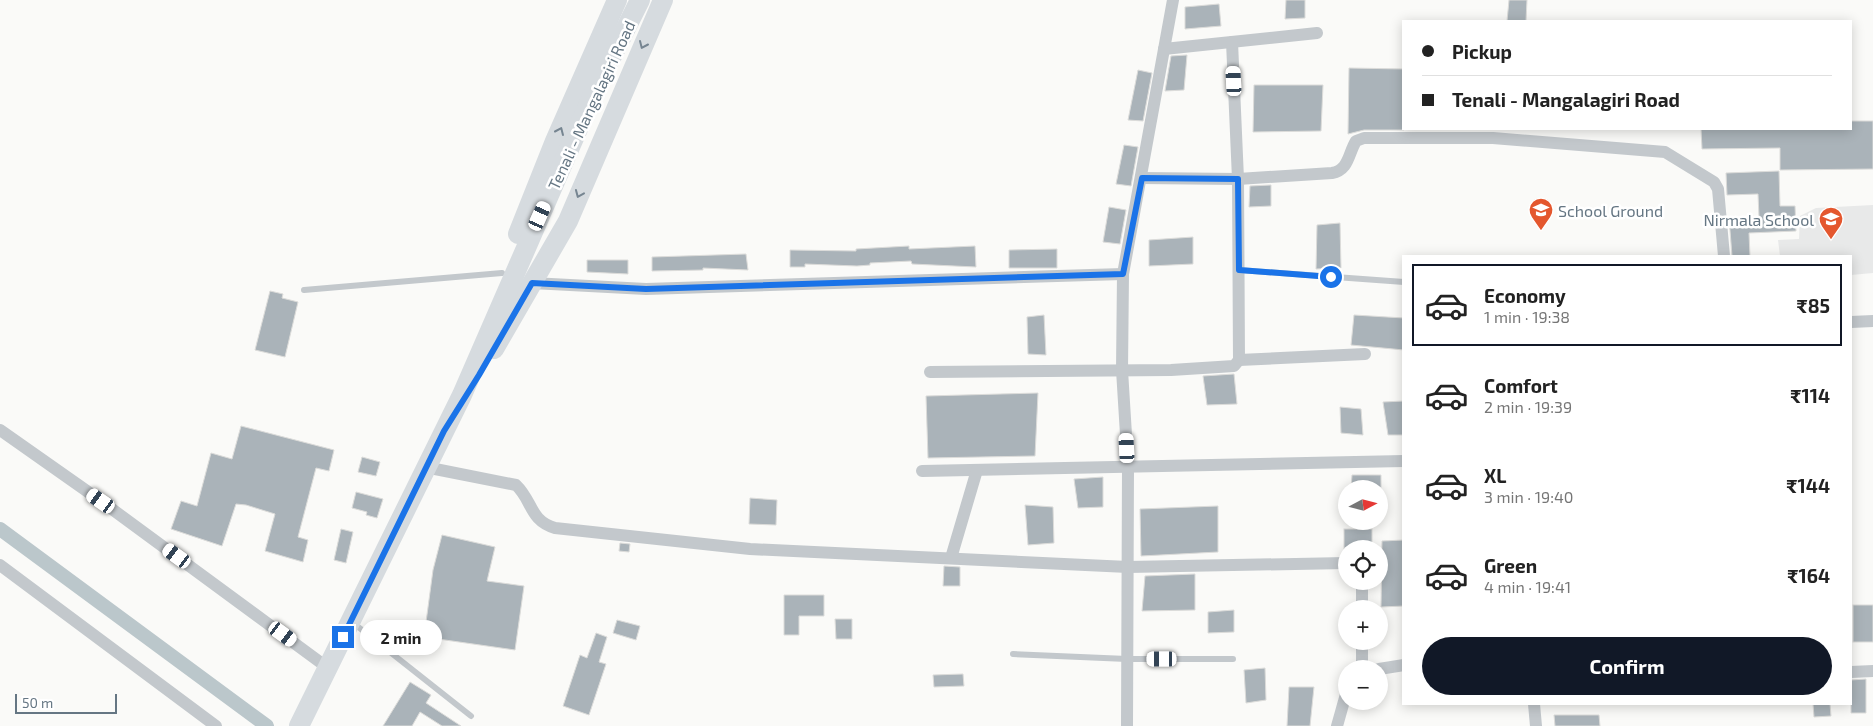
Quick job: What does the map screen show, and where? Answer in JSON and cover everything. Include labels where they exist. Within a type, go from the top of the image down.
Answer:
[{"type":"main road","points":[[446,426],[502,274],[555,141],[617,0]]},
{"type":"main road","name":"Tenali - Mangalagiri Road","points":[[303,718],[462,395],[594,92],[640,0]]},
{"type":"main road","points":[[446,426],[479,375],[568,221],[663,0]]},
{"type":"street","points":[[1127,726],[1128,467],[1122,370],[1123,274],[1173,0]]},
{"type":"street","points":[[1164,49],[1317,32]]},
{"type":"street","points":[[930,372],[1122,370],[1234,366],[1239,360],[1239,270],[1238,179],[1232,42]]},
{"type":"street","points":[[1142,178],[1238,179],[1340,171],[1346,165],[1356,141],[1364,138],[1493,138],[1665,152],[1714,182],[1718,189],[1724,255]]},
{"type":"street","points":[[532,283],[646,289],[1123,274]]},
{"type":"street","points":[[1852,322],[1873,322]]},
{"type":"street","points":[[1239,360],[1365,354]]},
{"type":"street","points":[[0,430],[101,501],[328,668]]},
{"type":"street","points":[[922,471],[1402,462]]},
{"type":"street","points":[[425,467],[516,485],[522,491],[534,515],[545,525],[555,528],[750,549],[1128,567],[1338,563]]},
{"type":"street","points":[[951,558],[977,470]]},
{"type":"street","points":[[0,565],[216,726]]},
{"type":"street","points":[[1388,668],[1402,665]]},
{"type":"street","points":[[1852,672],[1873,671]]},
{"type":"street","points":[[1534,705],[1536,726]]},
{"type":"street","points":[[1337,726],[1342,710]]},
{"type":"lane","points":[[1239,270],[1402,282]]},
{"type":"lane","points":[[304,290],[502,274]]},
{"type":"lane","points":[[350,621],[471,716]]},
{"type":"lane","points":[[1013,654],[1127,659],[1233,659]]},
{"type":"shaded area","name":"Nirmala School","points":[[1873,205],[1873,273],[1852,275],[1852,255],[1780,255],[1778,240],[1799,239],[1800,216],[1816,208]]},
{"type":"building","points":[[1286,0],[1305,0],[1305,18],[1285,19]]},
{"type":"building","points":[[1509,0],[1527,0],[1526,20],[1507,20]]},
{"type":"building","points":[[1219,4],[1221,26],[1185,29],[1185,7]]},
{"type":"building","points":[[1187,55],[1184,90],[1165,91],[1171,56]]},
{"type":"building","points":[[1349,68],[1402,69],[1402,130],[1364,130],[1348,134]]},
{"type":"building","points":[[1138,70],[1152,73],[1143,121],[1128,120]]},
{"type":"building","points":[[1254,85],[1323,85],[1321,131],[1253,132]]},
{"type":"building","points":[[1852,121],[1873,121],[1873,169],[1780,170],[1780,148],[1702,149],[1701,130],[1852,130]]},
{"type":"building","points":[[1124,145],[1138,147],[1131,186],[1116,184]]},
{"type":"building","points":[[1779,171],[1780,206],[1795,206],[1796,231],[1749,233],[1750,255],[1732,255],[1729,218],[1759,217],[1758,194],[1727,195],[1726,173]]},
{"type":"building","points":[[1271,185],[1271,206],[1249,207],[1250,186]]},
{"type":"building","points":[[1109,207],[1126,210],[1120,244],[1103,242]]},
{"type":"building","points":[[1340,223],[1341,268],[1316,269],[1317,225]]},
{"type":"building","points":[[1193,237],[1193,264],[1149,266],[1149,240]]},
{"type":"building","points":[[909,246],[909,249],[975,246],[976,267],[912,264],[911,261],[870,263],[870,265],[857,266],[805,264],[805,267],[790,267],[790,250],[856,251],[856,249]]},
{"type":"building","points":[[1057,249],[1057,268],[1009,268],[1009,250]]},
{"type":"building","points":[[746,254],[748,270],[703,268],[703,270],[652,271],[652,257]]},
{"type":"building","points":[[587,260],[628,260],[628,274],[587,272]]},
{"type":"building","points":[[270,291],[283,294],[282,298],[298,302],[285,357],[255,350]]},
{"type":"building","points":[[1044,315],[1046,355],[1028,354],[1027,317]]},
{"type":"building","points":[[1354,315],[1402,318],[1402,350],[1351,345]]},
{"type":"building","points":[[1234,374],[1237,404],[1207,405],[1203,376]]},
{"type":"building","points":[[1038,393],[1035,456],[928,458],[926,396]]},
{"type":"building","points":[[1402,401],[1402,435],[1388,435],[1383,402]]},
{"type":"building","points":[[1340,407],[1361,409],[1363,435],[1341,433]]},
{"type":"building","points":[[241,426],[334,450],[329,471],[316,468],[298,537],[308,540],[303,562],[265,551],[275,514],[246,505],[236,504],[222,546],[171,529],[181,501],[197,506],[211,453],[232,459]]},
{"type":"building","points":[[362,457],[380,462],[376,476],[358,472]]},
{"type":"building","points":[[1352,475],[1381,475],[1381,480],[1352,480]]},
{"type":"building","points":[[1103,477],[1103,507],[1078,508],[1074,479]]},
{"type":"building","points":[[356,492],[383,499],[377,518],[366,515],[367,512],[352,508]]},
{"type":"building","points":[[750,498],[777,500],[776,525],[749,524]]},
{"type":"building","points":[[1025,505],[1053,507],[1054,543],[1028,545]]},
{"type":"building","points":[[1218,506],[1218,552],[1141,556],[1140,509]]},
{"type":"building","points":[[341,529],[353,532],[346,563],[334,560]]},
{"type":"building","points":[[1344,530],[1372,530],[1372,540],[1344,540]]},
{"type":"building","points":[[442,535],[495,547],[487,581],[524,586],[515,650],[424,637],[433,570]]},
{"type":"building","points":[[1402,540],[1402,606],[1388,607],[1388,600],[1381,600],[1381,590],[1388,590],[1388,541]]},
{"type":"building","points":[[620,543],[630,544],[629,552],[619,551]]},
{"type":"building","points":[[944,566],[960,567],[960,586],[943,586]]},
{"type":"building","points":[[1195,574],[1195,610],[1142,611],[1145,576]]},
{"type":"building","points":[[784,595],[824,595],[824,616],[799,616],[799,635],[784,635]]},
{"type":"building","points":[[1853,605],[1873,605],[1873,642],[1853,642]]},
{"type":"building","points":[[1234,610],[1234,632],[1208,633],[1208,612]]},
{"type":"building","points":[[835,619],[852,619],[852,639],[836,639]]},
{"type":"building","points":[[617,620],[640,626],[636,640],[613,633]]},
{"type":"building","points":[[596,633],[607,637],[599,662],[606,664],[589,715],[563,706],[580,655],[587,658]]},
{"type":"building","points":[[1265,668],[1266,700],[1246,703],[1244,670]]},
{"type":"building","points":[[963,674],[964,686],[934,687],[933,675]]},
{"type":"building","points":[[1866,679],[1866,713],[1851,713],[1852,680]]},
{"type":"building","points":[[410,682],[431,695],[426,703],[461,726],[442,726],[420,712],[412,726],[383,726]]},
{"type":"building","points":[[1289,687],[1314,687],[1310,726],[1287,726]]},
{"type":"building","points":[[1813,705],[1830,705],[1831,716],[1814,717]]},
{"type":"building","points":[[1554,715],[1599,715],[1600,726],[1555,726]]},
{"type":"waterway","points":[[0,529],[267,726]]},
{"type":"place","name":"School Ground","points":[[1541,231]]},
{"type":"place","name":"Nirmala School","points":[[1831,240]]},
{"type":"route","points":[[343,637],[444,431],[532,283],[646,289],[988,280],[1123,274],[1142,178],[1238,179],[1239,270],[1331,277]]}]
